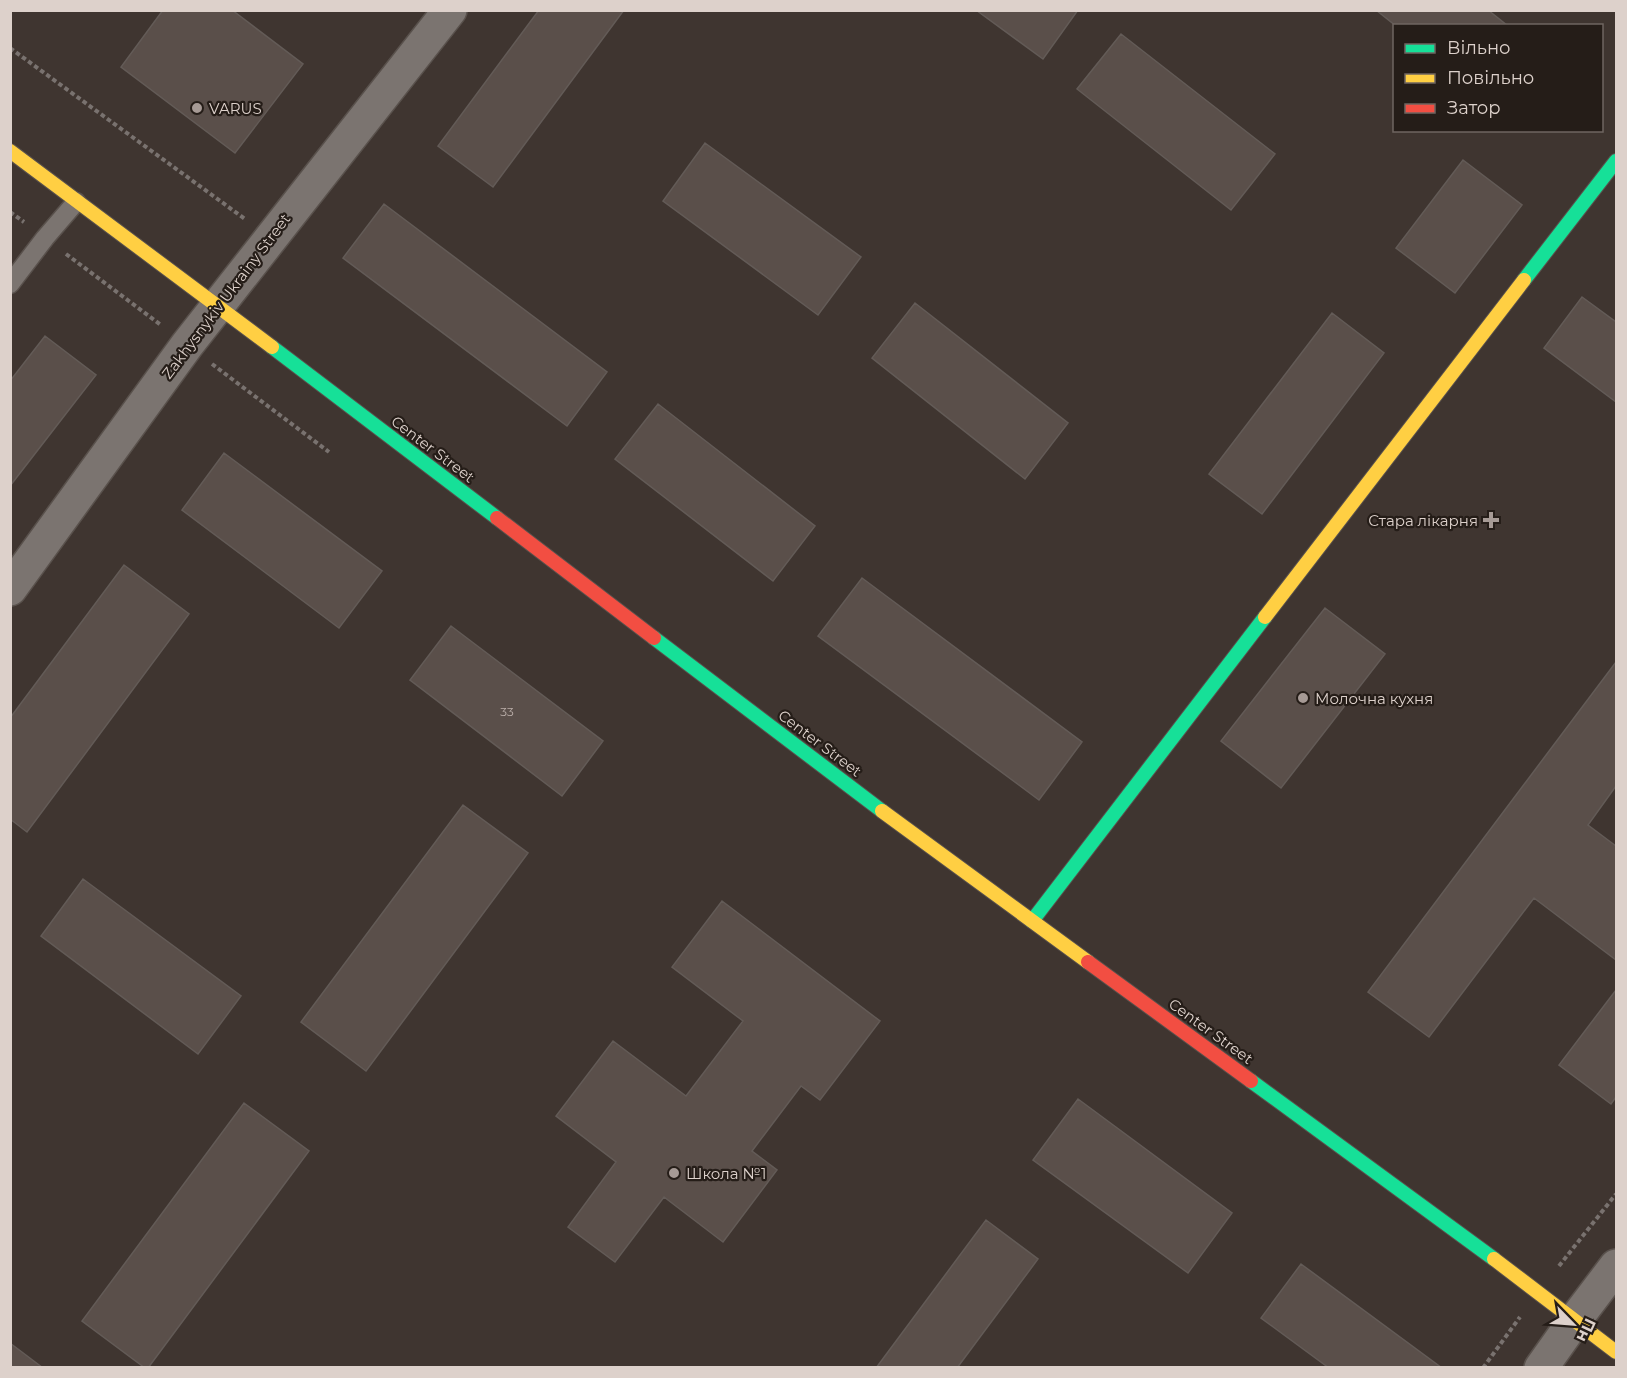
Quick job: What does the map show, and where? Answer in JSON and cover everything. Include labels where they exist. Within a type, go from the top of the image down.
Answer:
[{"type":"main road","name":"Center Street","points":[[10,151],[218,306],[904,828],[1617,1352]]},
{"type":"main road","points":[[1032,921],[1617,161]]},
{"type":"street","name":"Zakhysnykiv Ukrainy Street","points":[[10,589],[187,345],[450,10]]},
{"type":"street","points":[[1541,1368],[1617,1266]]},
{"type":"lane","points":[[10,284],[76,202]]},
{"type":"path","points":[[10,48],[270,237]]},
{"type":"building","points":[[163,10],[232,10],[303,64],[235,153],[121,67]]},
{"type":"building","points":[[539,10],[624,10],[493,187],[438,146]]},
{"type":"building","points":[[976,10],[1078,10],[1043,59]]},
{"type":"building","points":[[1376,10],[1488,10],[1506,24],[1394,24]]},
{"type":"building","points":[[1121,34],[1275,154],[1231,210],[1077,89]]},
{"type":"building","points":[[705,143],[861,257],[818,315],[663,201]]},
{"type":"building","points":[[1463,160],[1522,205],[1455,293],[1396,248]]},
{"type":"building","points":[[384,204],[607,372],[567,426],[343,258]]},
{"type":"building","points":[[1582,297],[1616,322],[1616,402],[1544,348]]},
{"type":"building","points":[[915,303],[1068,423],[1025,479],[872,358]]},
{"type":"building","points":[[1332,313],[1384,353],[1262,514],[1209,474]]},
{"type":"building","points":[[45,336],[96,375],[10,486],[10,381]]},
{"type":"building","points":[[658,404],[815,526],[773,581],[615,459]]},
{"type":"building","points":[[224,453],[382,571],[339,628],[182,510]]},
{"type":"building","points":[[124,565],[189,614],[27,832],[10,819],[10,718]]},
{"type":"building","points":[[862,578],[1082,742],[1039,800],[818,636]]},
{"type":"building","name":"Молочна кухня","points":[[1325,608],[1385,654],[1281,788],[1221,741]]},
{"type":"building","points":[[451,626],[603,741],[562,796],[410,680]]},
{"type":"building","points":[[1616,662],[1616,786],[1588,825],[1616,846],[1616,960],[1534,898],[1429,1037],[1368,992]]},
{"type":"building","points":[[463,805],[528,853],[366,1071],[301,1022]]},
{"type":"building","points":[[83,879],[241,996],[198,1054],[41,936]]},
{"type":"building","points":[[722,901],[880,1021],[820,1100],[801,1086],[752,1151],[777,1170],[723,1242],[664,1197],[615,1262],[568,1227],[616,1162],[556,1116],[613,1041],[686,1096],[743,1021],[672,967]]},
{"type":"building","points":[[1616,990],[1616,1097],[1611,1104],[1559,1065]]},
{"type":"building","points":[[1078,1099],[1232,1213],[1188,1273],[1033,1160]]},
{"type":"building","points":[[244,1103],[309,1151],[148,1368],[145,1368],[82,1321]]},
{"type":"building","points":[[986,1220],[1038,1259],[957,1368],[876,1368]]},
{"type":"building","points":[[1301,1264],[1442,1368],[1329,1368],[1261,1318]]},
{"type":"building","points":[[10,1343],[43,1368],[10,1368]]},
{"type":"traffic: fast","points":[[1524,280],[1616,161]]},
{"type":"traffic: fast","points":[[272,347],[497,518]]},
{"type":"traffic: fast","points":[[1032,921],[1265,617]]},
{"type":"traffic: fast","points":[[654,638],[882,811]]},
{"type":"traffic: fast","points":[[1251,1081],[1494,1259]]},
{"type":"traffic: slow","points":[[10,151],[272,347]]},
{"type":"traffic: slow","points":[[1265,617],[1524,280]]},
{"type":"traffic: slow","points":[[882,811],[1088,962]]},
{"type":"traffic: slow","points":[[1494,1259],[1616,1352]]},
{"type":"traffic: jam","points":[[497,518],[654,638]]},
{"type":"traffic: jam","points":[[1088,962],[1251,1081]]},
{"type":"place","name":"VARUS","points":[[197,108]]},
{"type":"place","name":"Стара лікарня","points":[[1491,520]]},
{"type":"place","name":"Молочна кухня","points":[[1303,698]]},
{"type":"place","name":"Школа №1","points":[[674,1173]]}]
